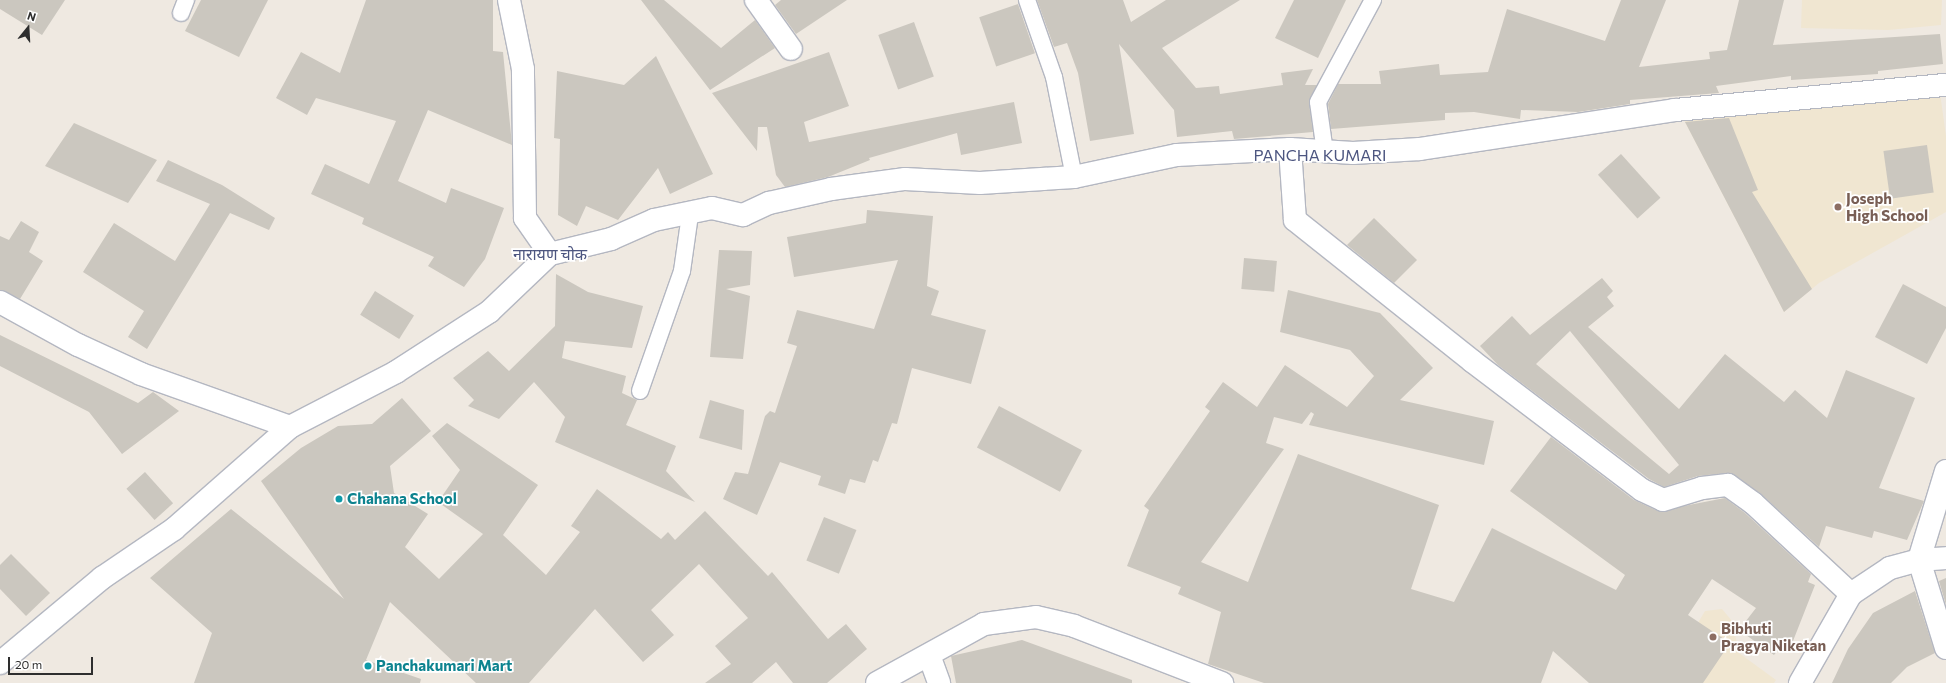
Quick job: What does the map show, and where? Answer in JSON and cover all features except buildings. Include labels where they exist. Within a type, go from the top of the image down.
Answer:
[{"type":"street","points":[[509,0],[523,70],[526,218],[550,254]]},
{"type":"street","points":[[756,0],[791,49]]},
{"type":"street","points":[[0,663],[102,578],[174,529],[290,427],[396,372],[489,312],[550,254],[611,239],[654,220],[690,215],[712,208],[743,215],[769,203],[831,189],[905,179],[980,183],[1074,177],[1177,155],[1290,149],[1325,152],[1420,149],[1675,110],[1946,85]]},
{"type":"street","points":[[1290,149],[1295,220],[1466,356],[1642,490],[1663,500],[1702,488],[1728,485],[1754,503],[1850,594]]},
{"type":"street","points":[[0,302],[78,345],[141,374],[290,427]]},
{"type":"street","points":[[1946,471],[1920,560],[1946,648]]},
{"type":"street","points":[[1800,683],[1850,594],[1890,568],[1920,560],[1946,558]]},
{"type":"street","points":[[877,683],[984,624],[1036,617],[1074,626],[1222,683]]},
{"type":"street","points":[[929,655],[938,683]]},
{"type":"lane","points":[[1027,0],[1054,77],[1074,177]]},
{"type":"lane","points":[[1325,152],[1318,102],[1373,0]]},
{"type":"lane","points":[[640,391],[682,271],[690,215]]},
{"type":"shaded area","points":[[1802,0],[1942,0],[1941,25],[1888,30],[1801,28]]},
{"type":"shaded area","name":"Joseph High School","points":[[1940,93],[1946,136],[1946,212],[1819,283],[1784,312],[1684,120]]},
{"type":"shaded area","name":"Bibhuti Pragya Niketan","points":[[1722,609],[1732,621],[1739,653],[1776,680],[1774,683],[1662,683],[1705,611]]},
{"type":"place","name":"Joseph High School","points":[[1838,207]]},
{"type":"place","name":"Chahana School","points":[[339,499]]},
{"type":"place","name":"Bibhuti Pragya Niketan","points":[[1713,637]]},
{"type":"place","name":"Panchakumari Mart","points":[[368,666]]},
{"type":"district","name":"PANCHA KUMARI","points":[[1320,155]]},
{"type":"district","name":"नारायण चोक","points":[[550,254]]}]
